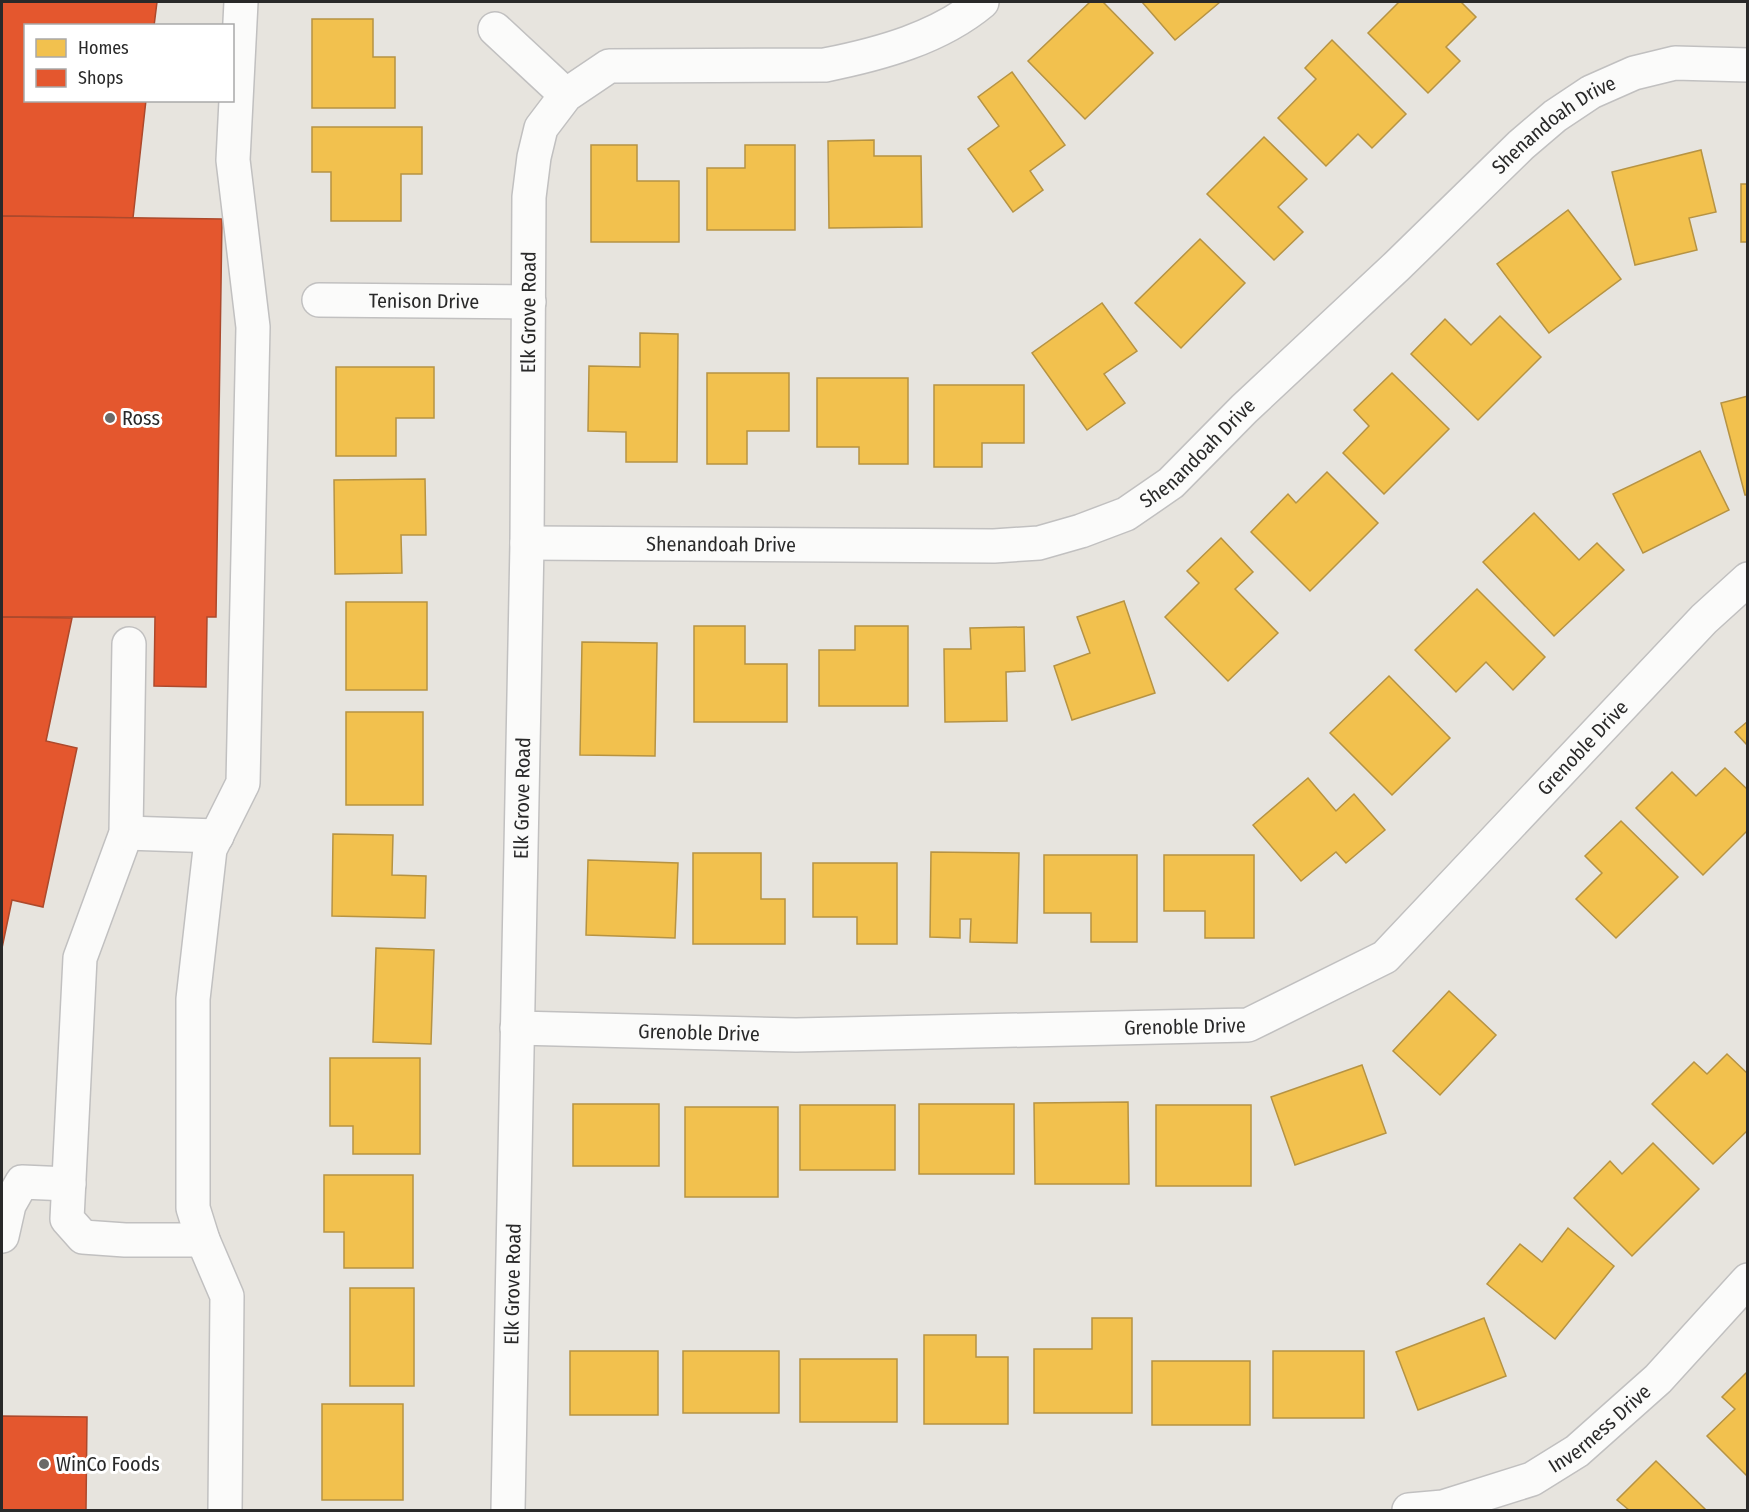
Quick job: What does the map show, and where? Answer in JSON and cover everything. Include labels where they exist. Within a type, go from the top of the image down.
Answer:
[{"type":"street","points":[[225,1510],[227,1296],[203,1240],[193,1208],[193,999],[210,849],[243,783],[253,327],[233,160],[241,2]]},
{"type":"street","name":"Elk Grove Road","points":[[508,1510],[527,543],[529,197],[534,157],[541,128],[567,95],[609,66],[825,64],[897,47],[964,17],[982,2]]},
{"type":"street","points":[[495,29],[567,95]]},
{"type":"street","name":"Shenandoah Drive","points":[[527,543],[994,546],[1039,543],[1081,531],[1126,514],[1172,483],[1244,409],[1397,266],[1521,145],[1555,116],[1591,92],[1634,73],[1675,63],[1748,65]]},
{"type":"street","name":"Tenison Drive","points":[[319,300],[529,302]]},
{"type":"street","name":"Grenoble Drive","points":[[517,1028],[796,1035],[1248,1025],[1385,957],[1696,628],[1748,579]]},
{"type":"street","points":[[129,644],[126,833],[80,958],[67,1219],[83,1237],[125,1240],[203,1240]]},
{"type":"street","points":[[126,833],[217,836]]},
{"type":"street","points":[[2,1236],[9,1205],[22,1182],[69,1184]]},
{"type":"street","name":"Inverness Drive","points":[[1409,1510],[1487,1503],[1577,1451],[1658,1379],[1748,1280]]},
{"type":"building: Homes","points":[[1090,2],[1103,2],[1153,53],[1085,119],[1028,61]]},
{"type":"building: Homes","points":[[1142,2],[1220,2],[1175,40]]},
{"type":"building: Homes","points":[[1399,2],[1461,2],[1476,17],[1446,47],[1460,61],[1428,93],[1368,33]]},
{"type":"building: Homes","points":[[312,19],[373,19],[373,57],[395,57],[395,108],[312,108]]},
{"type":"building: Homes","points":[[1332,40],[1406,114],[1372,148],[1358,134],[1326,166],[1278,118],[1316,79],[1305,68]]},
{"type":"building: Homes","points":[[1012,72],[1065,145],[1030,171],[1043,190],[1013,212],[968,149],[999,126],[978,97]]},
{"type":"building: Homes","points":[[312,127],[422,127],[422,174],[401,174],[401,221],[331,221],[331,172],[312,172]]},
{"type":"building: Homes","points":[[1264,137],[1307,179],[1278,207],[1303,232],[1274,260],[1207,194]]},
{"type":"building: Homes","points":[[874,140],[874,156],[921,156],[922,227],[829,228],[828,141]]},
{"type":"building: Homes","points":[[591,145],[637,145],[637,181],[679,181],[679,242],[591,242]]},
{"type":"building: Homes","points":[[745,145],[795,145],[795,230],[707,230],[707,168],[745,168]]},
{"type":"building: Homes","points":[[1701,150],[1716,212],[1689,218],[1697,250],[1635,265],[1612,172]]},
{"type":"building: Homes","points":[[1741,184],[1748,184],[1748,242],[1741,242]]},
{"type":"building: Homes","points":[[1568,210],[1621,279],[1549,333],[1497,264]]},
{"type":"building: Homes","points":[[1200,239],[1245,283],[1181,348],[1135,303]]},
{"type":"building: Homes","points":[[1102,303],[1137,351],[1104,374],[1125,403],[1087,430],[1032,353]]},
{"type":"building: Homes","points":[[1500,316],[1541,357],[1478,420],[1411,354],[1445,319],[1471,345]]},
{"type":"building: Homes","points":[[640,333],[678,334],[677,462],[626,462],[626,432],[588,431],[589,366],[640,367]]},
{"type":"building: Homes","points":[[336,367],[434,367],[434,418],[396,418],[396,456],[336,456]]},
{"type":"building: Homes","points":[[707,373],[789,373],[789,431],[747,431],[747,464],[707,464]]},
{"type":"building: Homes","points":[[1392,373],[1449,429],[1384,494],[1343,453],[1369,426],[1354,410]]},
{"type":"building: Homes","points":[[817,378],[908,378],[908,464],[859,464],[859,447],[817,447]]},
{"type":"building: Homes","points":[[934,385],[1024,385],[1024,443],[982,443],[982,467],[934,467]]},
{"type":"building: Homes","points":[[1748,396],[1748,495],[1745,495],[1721,403]]},
{"type":"building: Homes","points":[[1700,451],[1729,510],[1643,553],[1613,494]]},
{"type":"building: Homes","points":[[1327,472],[1378,523],[1310,591],[1251,532],[1288,494],[1296,503]]},
{"type":"building: Homes","points":[[425,479],[426,535],[401,535],[402,573],[335,574],[334,480]]},
{"type":"building: Homes","points":[[1534,513],[1579,560],[1597,543],[1624,570],[1554,636],[1483,562]]},
{"type":"building: Homes","points":[[1221,538],[1253,572],[1235,589],[1278,633],[1228,681],[1165,617],[1199,583],[1187,571]]},
{"type":"building: Homes","points":[[1477,589],[1545,657],[1513,690],[1486,662],[1456,692],[1415,650]]},
{"type":"building: Homes","points":[[1124,601],[1155,693],[1072,720],[1054,666],[1090,653],[1077,617]]},
{"type":"building: Homes","points":[[346,602],[427,602],[427,690],[346,690]]},
{"type":"building: Homes","points":[[694,626],[745,626],[745,664],[787,664],[787,722],[694,722]]},
{"type":"building: Homes","points":[[855,626],[908,626],[908,706],[819,706],[819,650],[855,650]]},
{"type":"building: Homes","points":[[1024,627],[1025,671],[1006,672],[1007,721],[945,722],[944,649],[971,649],[970,628]]},
{"type":"building: Homes","points":[[582,642],[657,643],[655,756],[580,755]]},
{"type":"building: Homes","points":[[1389,676],[1450,738],[1392,795],[1330,733]]},
{"type":"building: Homes","points":[[346,712],[423,712],[423,805],[346,805]]},
{"type":"building: Homes","points":[[1748,721],[1748,746],[1735,732]]},
{"type":"building: Homes","points":[[1725,768],[1748,790],[1748,830],[1703,875],[1636,808],[1672,772],[1696,796]]},
{"type":"building: Homes","points":[[1308,778],[1336,811],[1354,794],[1385,830],[1346,863],[1336,852],[1301,881],[1253,825]]},
{"type":"building: Homes","points":[[1621,821],[1678,877],[1616,938],[1576,899],[1602,873],[1585,856]]},
{"type":"building: Homes","points":[[333,834],[393,835],[392,875],[426,876],[425,918],[332,916]]},
{"type":"building: Homes","points":[[931,852],[1019,853],[1017,943],[970,942],[971,919],[960,919],[960,938],[930,937]]},
{"type":"building: Homes","points":[[693,853],[761,853],[761,899],[785,899],[785,944],[693,944]]},
{"type":"building: Homes","points":[[1044,855],[1137,855],[1137,942],[1091,942],[1091,913],[1044,913]]},
{"type":"building: Homes","points":[[1164,855],[1254,855],[1254,938],[1205,938],[1205,911],[1164,911]]},
{"type":"building: Homes","points":[[588,860],[678,863],[675,938],[586,935]]},
{"type":"building: Homes","points":[[813,863],[897,863],[897,944],[857,944],[857,917],[813,917]]},
{"type":"building: Homes","points":[[376,948],[434,950],[431,1044],[373,1042]]},
{"type":"building: Homes","points":[[1449,991],[1496,1035],[1440,1095],[1393,1051]]},
{"type":"building: Homes","points":[[1727,1054],[1748,1074],[1748,1130],[1713,1164],[1652,1104],[1694,1062],[1707,1074]]},
{"type":"building: Homes","points":[[330,1058],[420,1058],[420,1154],[353,1154],[353,1126],[330,1126]]},
{"type":"building: Homes","points":[[1362,1065],[1386,1133],[1295,1165],[1271,1097]]},
{"type":"building: Homes","points":[[1128,1102],[1129,1184],[1035,1184],[1034,1103]]},
{"type":"building: Homes","points":[[573,1104],[659,1104],[659,1166],[573,1166]]},
{"type":"building: Homes","points":[[919,1104],[1014,1104],[1014,1174],[919,1174]]},
{"type":"building: Homes","points":[[800,1105],[895,1105],[895,1170],[800,1170]]},
{"type":"building: Homes","points":[[1156,1105],[1251,1105],[1251,1186],[1156,1186]]},
{"type":"building: Homes","points":[[685,1107],[778,1107],[778,1197],[685,1197]]},
{"type":"building: Homes","points":[[1653,1143],[1699,1189],[1632,1256],[1574,1198],[1610,1161],[1622,1174]]},
{"type":"building: Homes","points":[[324,1175],[413,1175],[413,1268],[344,1268],[344,1232],[324,1232]]},
{"type":"building: Homes","points":[[1568,1228],[1614,1266],[1555,1339],[1487,1284],[1520,1244],[1542,1262]]},
{"type":"building: Homes","points":[[350,1288],[414,1288],[414,1386],[350,1386]]},
{"type":"building: Homes","points":[[1092,1318],[1132,1318],[1132,1413],[1034,1413],[1034,1349],[1092,1349]]},
{"type":"building: Homes","points":[[1484,1318],[1506,1376],[1418,1410],[1396,1352]]},
{"type":"building: Homes","points":[[924,1335],[976,1335],[976,1357],[1008,1357],[1008,1424],[924,1424]]},
{"type":"building: Homes","points":[[570,1351],[658,1351],[658,1415],[570,1415]]},
{"type":"building: Homes","points":[[683,1351],[779,1351],[779,1413],[683,1413]]},
{"type":"building: Homes","points":[[1273,1351],[1364,1351],[1364,1418],[1273,1418]]},
{"type":"building: Homes","points":[[800,1359],[897,1359],[897,1422],[800,1422]]},
{"type":"building: Homes","points":[[1152,1361],[1250,1361],[1250,1425],[1152,1425]]},
{"type":"building: Homes","points":[[1748,1371],[1748,1477],[1707,1436],[1735,1409],[1722,1397]]},
{"type":"building: Homes","points":[[322,1404],[403,1404],[403,1500],[322,1500]]},
{"type":"building: Homes","points":[[1656,1461],[1706,1510],[1629,1510],[1617,1500]]},
{"type":"building: Shops","points":[[2,2],[157,2],[154,24],[24,24],[24,102],[146,102],[133,218],[2,216]]},
{"type":"building: Shops","name":"Ross","points":[[2,216],[222,219],[216,617],[207,617],[206,687],[154,686],[155,617],[2,617]]},
{"type":"building: Shops","points":[[2,617],[72,618],[46,741],[77,748],[43,907],[12,900],[2,948]]},
{"type":"building: Shops","name":"WinCo Foods","points":[[2,1416],[87,1417],[86,1510],[2,1510]]},
{"type":"place","name":"Ross","points":[[110,418]]},
{"type":"place","name":"WinCo Foods","points":[[44,1464]]}]
